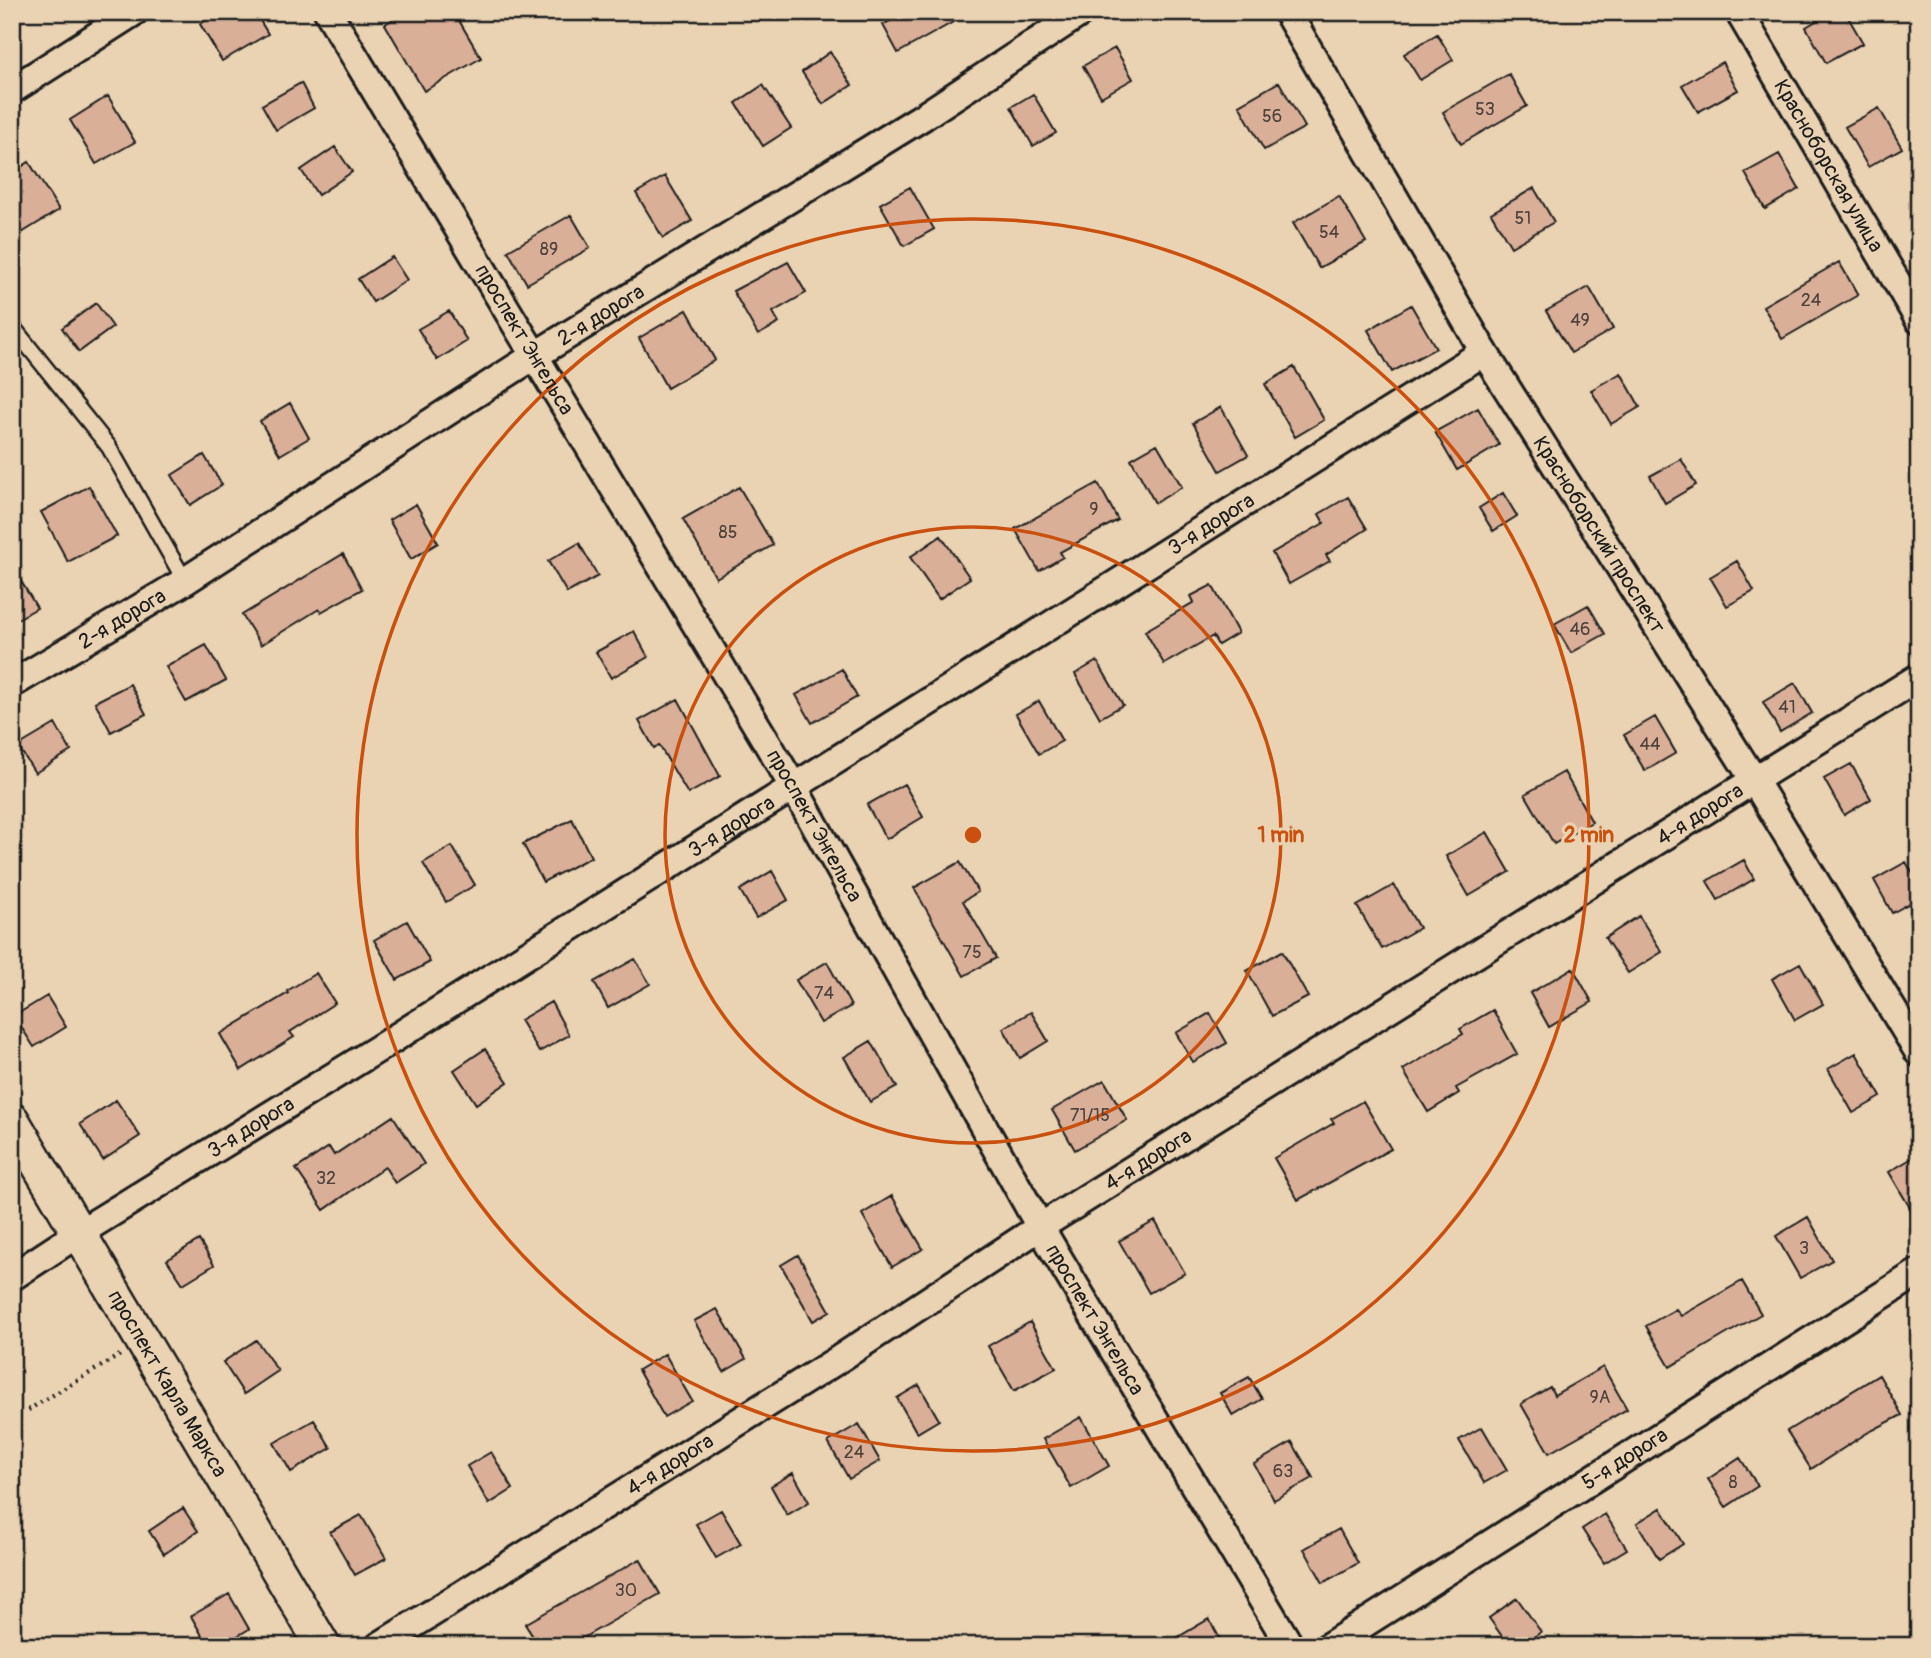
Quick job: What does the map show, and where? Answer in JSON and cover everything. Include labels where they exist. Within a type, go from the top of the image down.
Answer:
[{"type":"street","points":[[12,90],[134,12]]},
{"type":"street","name":"проспект Энгельса","points":[[328,12],[793,786],[1040,1227],[1290,1646]]},
{"type":"street","name":"2-я дорога","points":[[12,684],[185,581],[534,356],[924,116],[1083,12]]},
{"type":"street","name":"Красноборский проспект","points":[[1287,12],[1484,352],[1754,780],[1919,1053]]},
{"type":"street","name":"Красноборская улица","points":[[1739,12],[1919,320]]},
{"type":"street","name":"3-я дорога","points":[[12,1278],[79,1233],[376,1050],[1484,352]]},
{"type":"street","name":"4-я дорога","points":[[379,1646],[836,1361],[1040,1227],[1919,677]]},
{"type":"street","name":"проспект Карла Маркса","points":[[12,1120],[323,1646]]},
{"type":"street","name":"5-я дорога","points":[[1329,1646],[1919,1272]]},
{"type":"lane","points":[[12,326],[108,447],[185,581]]},
{"type":"path","points":[[28,1410],[143,1341]]},
{"type":"building","points":[[220,12],[255,12],[268,34],[222,61],[200,24]]},
{"type":"building","points":[[405,12],[454,12],[481,58],[424,91],[385,24]]},
{"type":"building","points":[[906,12],[971,12],[898,53],[883,25]]},
{"type":"building","points":[[1831,12],[1845,12],[1863,43],[1826,63],[1806,27]]},
{"type":"building","points":[[1437,34],[1453,60],[1420,80],[1404,54]]},
{"type":"building","points":[[1115,48],[1133,79],[1101,97],[1083,66]]},
{"type":"building","points":[[830,52],[852,85],[823,104],[802,72]]},
{"type":"building","points":[[1722,62],[1738,90],[1698,112],[1682,85]]},
{"type":"building","points":[[1509,74],[1527,106],[1461,144],[1443,112]]},
{"type":"building","points":[[1279,82],[1305,127],[1264,150],[1239,105]]},
{"type":"building","points":[[301,83],[314,108],[276,130],[262,105]]},
{"type":"building","points":[[763,85],[791,128],[763,146],[736,103]]},
{"type":"building","points":[[1033,94],[1056,133],[1033,146],[1011,107]]},
{"type":"building","points":[[108,96],[135,142],[96,164],[70,120]]},
{"type":"building","points":[[1879,108],[1902,148],[1868,167],[1845,127]]},
{"type":"building","points":[[335,147],[352,172],[318,195],[301,170]]},
{"type":"building","points":[[1779,154],[1799,189],[1765,209],[1745,173]]},
{"type":"building","points":[[29,162],[59,210],[12,239],[12,173]]},
{"type":"building","points":[[665,176],[692,221],[663,238],[636,193]]},
{"type":"building","points":[[910,187],[934,229],[904,246],[880,204]]},
{"type":"building","points":[[1534,188],[1554,222],[1511,247],[1491,213]]},
{"type":"building","points":[[1339,196],[1366,242],[1319,268],[1293,223]]},
{"type":"building","points":[[571,215],[590,248],[527,284],[508,251]]},
{"type":"building","points":[[392,257],[407,280],[373,302],[358,279]]},
{"type":"building","points":[[788,262],[806,293],[773,312],[779,323],[758,335],[733,291]]},
{"type":"building","points":[[1839,262],[1858,295],[1782,339],[1763,306]]},
{"type":"building","points":[[1589,287],[1613,329],[1571,353],[1546,311]]},
{"type":"building","points":[[96,303],[113,327],[79,352],[62,328]]},
{"type":"building","points":[[1411,305],[1436,348],[1392,372],[1368,330]]},
{"type":"building","points":[[687,310],[715,360],[667,388],[639,338]]},
{"type":"building","points":[[449,311],[467,341],[437,360],[418,329]]},
{"type":"building","points":[[1294,367],[1324,420],[1295,437],[1265,384]]},
{"type":"building","points":[[1621,373],[1640,407],[1611,424],[1591,390]]},
{"type":"building","points":[[290,403],[309,438],[280,455],[260,421]]},
{"type":"building","points":[[1221,407],[1248,455],[1220,471],[1193,423]]},
{"type":"building","points":[[1478,408],[1499,445],[1457,470],[1435,432]]},
{"type":"building","points":[[1157,444],[1182,487],[1155,503],[1131,459]]},
{"type":"building","points":[[204,455],[222,485],[190,505],[172,475]]},
{"type":"building","points":[[1681,459],[1696,485],[1665,503],[1650,476]]},
{"type":"building","points":[[1098,483],[1118,520],[1060,552],[1063,557],[1039,571],[1015,529]]},
{"type":"building","points":[[89,486],[117,536],[68,562],[41,512]]},
{"type":"building","points":[[739,487],[773,545],[716,578],[683,519]]},
{"type":"building","points":[[1503,493],[1517,516],[1493,531],[1479,508]]},
{"type":"building","points":[[1348,497],[1367,529],[1326,555],[1330,561],[1289,584],[1272,553],[1324,523],[1319,514]]},
{"type":"building","points":[[416,504],[438,543],[411,559],[389,520]]},
{"type":"building","points":[[941,536],[970,578],[939,599],[910,557]]},
{"type":"building","points":[[579,543],[598,576],[567,593],[548,561]]},
{"type":"building","points":[[343,554],[362,589],[321,612],[319,609],[261,645],[242,615]]},
{"type":"building","points":[[1737,561],[1754,591],[1727,606],[1710,577]]},
{"type":"building","points":[[12,566],[37,608],[12,622]]},
{"type":"building","points":[[1212,585],[1238,633],[1218,645],[1213,636],[1164,664],[1145,631],[1194,602],[1191,596]]},
{"type":"building","points":[[1588,605],[1605,634],[1571,653],[1554,624]]},
{"type":"building","points":[[634,631],[648,657],[611,678],[596,652]]},
{"type":"building","points":[[206,645],[226,680],[186,702],[166,667]]},
{"type":"building","points":[[1097,661],[1123,705],[1100,718],[1075,674]]},
{"type":"building","points":[[842,669],[857,697],[812,723],[796,695]]},
{"type":"building","points":[[1795,683],[1812,713],[1780,732],[1763,702]]},
{"type":"building","points":[[130,684],[146,714],[111,732],[95,702]]},
{"type":"building","points":[[678,699],[720,776],[688,794],[659,745],[654,748],[639,721]]},
{"type":"building","points":[[1039,701],[1062,741],[1039,754],[1016,714]]},
{"type":"building","points":[[1655,717],[1676,753],[1645,771],[1624,735]]},
{"type":"building","points":[[55,724],[71,751],[35,773],[18,746]]},
{"type":"building","points":[[1851,764],[1871,799],[1844,815],[1824,779]]},
{"type":"building","points":[[1564,772],[1592,822],[1554,844],[1525,794]]},
{"type":"building","points":[[904,784],[923,817],[886,839],[867,805]]},
{"type":"building","points":[[572,819],[591,857],[543,882],[523,844]]},
{"type":"building","points":[[1487,832],[1510,872],[1469,896],[1446,856]]},
{"type":"building","points":[[452,846],[475,885],[446,902],[423,863]]},
{"type":"building","points":[[1744,860],[1754,879],[1718,900],[1707,881]]},
{"type":"building","points":[[960,862],[978,892],[963,901],[996,958],[964,976],[914,888]]},
{"type":"building","points":[[1906,862],[1919,884],[1919,898],[1892,913],[1874,880]]},
{"type":"building","points":[[772,871],[788,900],[756,918],[740,890]]},
{"type":"building","points":[[1394,885],[1419,928],[1382,949],[1357,906]]},
{"type":"building","points":[[1639,916],[1662,952],[1628,973],[1605,938]]},
{"type":"building","points":[[407,921],[430,962],[397,980],[374,940]]},
{"type":"building","points":[[1282,951],[1308,997],[1272,1016],[1247,971]]},
{"type":"building","points":[[635,959],[650,984],[608,1008],[594,982]]},
{"type":"building","points":[[827,962],[851,1006],[821,1023],[796,980]]},
{"type":"building","points":[[1800,963],[1823,1004],[1795,1020],[1772,979]]},
{"type":"building","points":[[1573,968],[1592,1002],[1549,1027],[1530,993]]},
{"type":"building","points":[[316,973],[335,1003],[290,1032],[294,1037],[241,1070],[220,1034]]},
{"type":"building","points":[[47,996],[66,1027],[34,1047],[14,1016]]},
{"type":"building","points":[[551,1002],[569,1035],[539,1052],[520,1020]]},
{"type":"building","points":[[1493,1010],[1517,1054],[1456,1088],[1459,1093],[1428,1112],[1403,1070],[1463,1034],[1460,1029]]},
{"type":"building","points":[[1031,1012],[1048,1041],[1020,1058],[1003,1028]]},
{"type":"building","points":[[1210,1013],[1227,1043],[1193,1062],[1176,1033]]},
{"type":"building","points":[[871,1041],[897,1087],[870,1102],[844,1057]]},
{"type":"building","points":[[485,1049],[508,1082],[476,1104],[454,1070]]},
{"type":"building","points":[[1856,1053],[1881,1097],[1853,1113],[1828,1069]]},
{"type":"building","points":[[1104,1080],[1127,1120],[1075,1150],[1052,1110]]},
{"type":"building","points":[[116,1100],[140,1136],[103,1160],[80,1124]]},
{"type":"building","points":[[1363,1101],[1391,1149],[1298,1200],[1274,1158],[1334,1123],[1331,1119]]},
{"type":"building","points":[[393,1116],[424,1164],[395,1183],[385,1167],[324,1210],[296,1169],[329,1147],[334,1155]]},
{"type":"building","points":[[1919,1154],[1919,1223],[1889,1172]]},
{"type":"building","points":[[892,1196],[923,1249],[892,1267],[862,1214]]},
{"type":"building","points":[[1808,1217],[1832,1260],[1800,1278],[1776,1236]]},
{"type":"building","points":[[1155,1221],[1185,1273],[1149,1293],[1119,1241]]},
{"type":"building","points":[[199,1240],[214,1265],[183,1284],[167,1260]]},
{"type":"building","points":[[798,1255],[830,1311],[813,1321],[781,1265]]},
{"type":"building","points":[[1742,1281],[1761,1314],[1670,1367],[1646,1326],[1676,1309],[1681,1316]]},
{"type":"building","points":[[717,1309],[746,1359],[724,1372],[694,1321]]},
{"type":"building","points":[[1030,1322],[1056,1368],[1014,1391],[988,1346]]},
{"type":"building","points":[[256,1340],[278,1371],[244,1394],[223,1362]]},
{"type":"building","points":[[665,1354],[692,1401],[664,1417],[638,1370]]},
{"type":"building","points":[[1603,1367],[1627,1409],[1549,1453],[1521,1404],[1550,1387],[1554,1395]]},
{"type":"building","points":[[1879,1375],[1902,1415],[1867,1433],[1811,1469],[1787,1431]]},
{"type":"building","points":[[1249,1377],[1262,1399],[1233,1416],[1220,1393]]},
{"type":"building","points":[[919,1385],[939,1420],[917,1433],[897,1398]]},
{"type":"building","points":[[1081,1417],[1109,1466],[1071,1488],[1043,1439]]},
{"type":"building","points":[[314,1420],[331,1448],[291,1472],[274,1443]]},
{"type":"building","points":[[859,1424],[880,1461],[849,1479],[828,1442]]},
{"type":"building","points":[[1482,1427],[1507,1470],[1484,1483],[1459,1440]]},
{"type":"building","points":[[1292,1442],[1313,1478],[1274,1500],[1254,1464]]},
{"type":"building","points":[[491,1452],[513,1489],[489,1504],[467,1466]]},
{"type":"building","points":[[1740,1458],[1758,1486],[1726,1507],[1708,1479]]},
{"type":"building","points":[[793,1473],[809,1502],[787,1515],[771,1486]]},
{"type":"building","points":[[183,1508],[198,1531],[164,1554],[149,1531]]},
{"type":"building","points":[[1661,1508],[1683,1544],[1659,1559],[1637,1523]]},
{"type":"building","points":[[721,1510],[741,1544],[716,1558],[696,1524]]},
{"type":"building","points":[[1605,1514],[1627,1549],[1604,1563],[1582,1529]]},
{"type":"building","points":[[361,1515],[386,1558],[355,1575],[330,1532]]},
{"type":"building","points":[[1339,1529],[1358,1563],[1323,1583],[1304,1549]]},
{"type":"building","points":[[640,1559],[660,1594],[581,1639],[586,1646],[539,1646],[525,1624]]},
{"type":"building","points":[[229,1594],[249,1629],[221,1646],[208,1646],[191,1616]]},
{"type":"building","points":[[1517,1598],[1541,1632],[1521,1646],[1509,1646],[1489,1618]]},
{"type":"building","points":[[1209,1619],[1224,1646],[1163,1646]]}]
